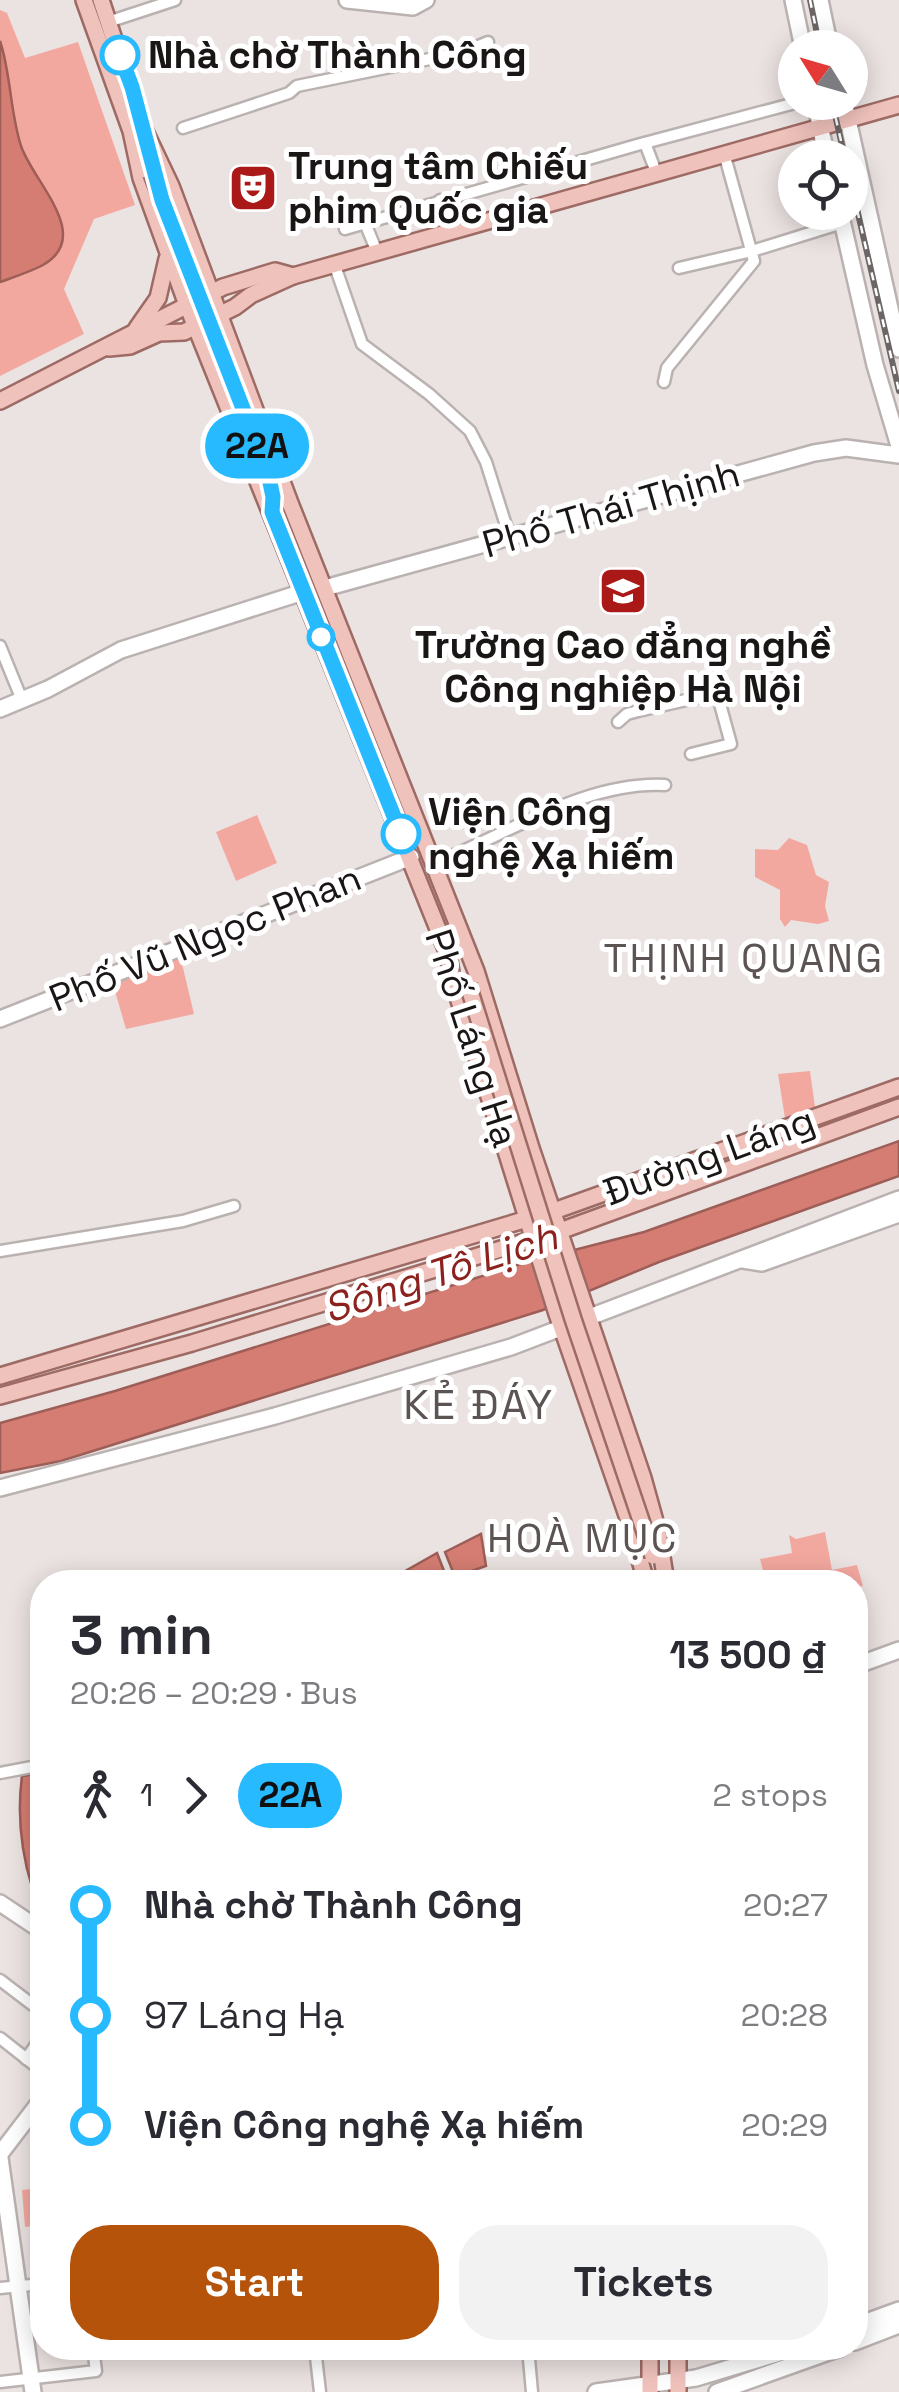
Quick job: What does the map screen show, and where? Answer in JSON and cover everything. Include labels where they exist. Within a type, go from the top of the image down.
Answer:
[{"type":"main road","name":"Phố Láng Hạ","points":[[84,0],[137,129],[171,186],[290,503],[476,971],[531,1148],[645,1484],[664,1570]]},
{"type":"main road","name":"Phố Láng Hạ","points":[[101,0],[137,129],[141,178],[187,305],[448,954],[527,1219],[644,1570]]},
{"type":"main road","points":[[347,0],[414,7],[426,0]]},
{"type":"main road","points":[[793,0],[799,30]]},
{"type":"main road","points":[[820,0],[826,30]]},
{"type":"main road","points":[[868,114],[899,105]]},
{"type":"main road","points":[[819,120],[823,140]]},
{"type":"main road","points":[[110,348],[130,346],[159,334],[184,332],[293,276],[848,120],[899,349]]},
{"type":"main road","points":[[137,129],[180,252],[268,473],[272,512]]},
{"type":"main road","points":[[844,230],[899,446]]},
{"type":"main road","points":[[134,331],[161,292],[168,250]]},
{"type":"main road","points":[[174,268],[197,257]]},
{"type":"main road","points":[[851,265],[878,258]]},
{"type":"main road","points":[[0,401],[212,293],[275,272],[293,276]]},
{"type":"main road","points":[[206,351],[230,340]]},
{"type":"main road","name":"Phố Thái Thịnh","points":[[325,588],[831,449],[899,455]]},
{"type":"main road","points":[[268,473],[290,503]]},
{"type":"main road","points":[[0,709],[121,650],[303,592]]},
{"type":"main road","points":[[364,744],[382,737]]},
{"type":"main road","name":"Phố Vũ Ngọc Phan","points":[[0,1018],[410,857]]},
{"type":"main road","points":[[464,946],[468,985],[573,1320],[660,1570]]},
{"type":"main road","points":[[448,954],[468,985]]},
{"type":"main road","name":"Đường Láng","points":[[0,1376],[554,1211],[899,1087]]},
{"type":"main road","points":[[860,1102],[866,1120]]},
{"type":"main road","name":"Đường Láng","points":[[0,1396],[560,1231],[899,1107]]},
{"type":"main road","points":[[509,1154],[531,1148]]},
{"type":"main road","points":[[0,1488],[274,1416],[512,1347],[560,1322],[899,1199]]},
{"type":"main road","points":[[740,1259],[762,1263],[899,1214]]},
{"type":"main road","points":[[80,1353],[86,1373]]},
{"type":"main road","points":[[582,1384],[608,1376]]},
{"type":"main road","points":[[650,1570],[653,1556]]},
{"type":"main road","points":[[868,1661],[899,1650]]},
{"type":"main road","points":[[0,1903],[30,1923]]},
{"type":"main road","points":[[30,2115],[0,2156],[7,2243],[20,2286],[32,2385]]},
{"type":"main road","points":[[868,2321],[899,2310]]},
{"type":"main road","points":[[868,2337],[899,2325]]},
{"type":"main road","points":[[649,2388],[650,2360]]},
{"type":"main road","points":[[678,2360],[678,2386]]},
{"type":"main road","points":[[717,2392],[777,2360]]},
{"type":"main road","points":[[596,2392],[678,2386],[794,2360]]},
{"type":"street","points":[[108,22],[175,0]]},
{"type":"street","points":[[184,128],[289,93],[297,86],[464,52],[488,42]]},
{"type":"street","points":[[345,229],[778,107]]},
{"type":"street","points":[[646,143],[656,172]]},
{"type":"street","points":[[664,382],[666,368],[754,261],[724,153]]},
{"type":"street","points":[[440,200],[448,231]]},
{"type":"street","points":[[365,223],[377,252]]},
{"type":"street","points":[[679,268],[752,251],[809,230]]},
{"type":"street","points":[[335,266],[362,344],[430,394],[470,432],[486,462],[510,538]]},
{"type":"street","points":[[0,646],[4,667],[22,700]]},
{"type":"street","points":[[618,722],[626,714],[717,693],[731,744],[691,754]]},
{"type":"street","points":[[432,864],[597,794],[638,784],[665,785]]},
{"type":"street","points":[[0,1251],[183,1221],[234,1206]]},
{"type":"street","points":[[0,1773],[30,1768]]},
{"type":"street","points":[[0,1980],[30,2002]]},
{"type":"street","points":[[0,2038],[30,2062]]},
{"type":"street","points":[[26,2058],[30,2052]]},
{"type":"street","points":[[0,2288],[30,2285]]},
{"type":"street","points":[[0,2382],[32,2385],[96,2371],[95,2360]]},
{"type":"street","points":[[317,2360],[320,2392]]},
{"type":"street","points":[[529,2360],[532,2392]]},
{"type":"shaded area","points":[[0,10],[7,13],[25,58],[78,42],[135,205],[94,219],[64,289],[84,334],[0,376]]},
{"type":"shaded area","points":[[0,41],[21,146],[56,208],[63,239],[57,253],[43,265],[0,282]]},
{"type":"shaded area","points":[[257,815],[277,863],[236,881],[216,832]]},
{"type":"shaded area","points":[[789,838],[807,845],[816,875],[829,882],[825,906],[829,921],[818,924],[791,920],[785,927],[780,919],[780,890],[755,877],[755,849],[778,850]]},
{"type":"shaded area","points":[[179,951],[194,1014],[126,1029],[112,981]]},
{"type":"shaded area","points":[[810,1071],[815,1107],[785,1118],[778,1074]]},
{"type":"shaded area","points":[[899,1141],[899,1176],[659,1262],[543,1310],[61,1461],[0,1473],[0,1423],[524,1263],[644,1232]]},
{"type":"shaded area","points":[[825,1532],[832,1570],[763,1570],[760,1559],[792,1553],[789,1535],[796,1539]]},
{"type":"shaded area","points":[[481,1534],[486,1566],[452,1570],[445,1552]]},
{"type":"shaded area","points":[[437,1553],[444,1570],[407,1570]]},
{"type":"shaded area","points":[[857,1565],[858,1570],[832,1570]]},
{"type":"shaded area","points":[[30,1775],[30,1879],[21,1832],[22,1776]]},
{"type":"shaded area","points":[[30,2189],[30,2226],[25,2227],[22,2190]]},
{"type":"railway","points":[[810,0],[816,30]]},
{"type":"railway","points":[[836,120],[841,140]]},
{"type":"railway","points":[[862,230],[899,391]]},
{"type":"bus line","name":"22A","points":[[120,55],[144,127],[152,174],[268,473],[272,512],[401,834]]},
{"type":"place","name":"Nhà chờ Thành Công","points":[[120,55]]},
{"type":"place","name":"Trung tâm Chiếu phim Quốc gia","points":[[253,188]]},
{"type":"place","name":"Trường Cao đẳng nghề Công nghiệp Hà Nội","points":[[623,591]]},
{"type":"place","name":"Viện Công nghệ Xạ hiếm","points":[[401,834]]},
{"type":"district","name":"THỊNH QUANG","points":[[744,958]]},
{"type":"district","name":"KẺ ĐÁY","points":[[479,1404]]},
{"type":"district","name":"HOÀ MỤC","points":[[583,1538]]},
{"type":"water label","name":"Sông Tô Lịch","points":[[440,1272]]}]
